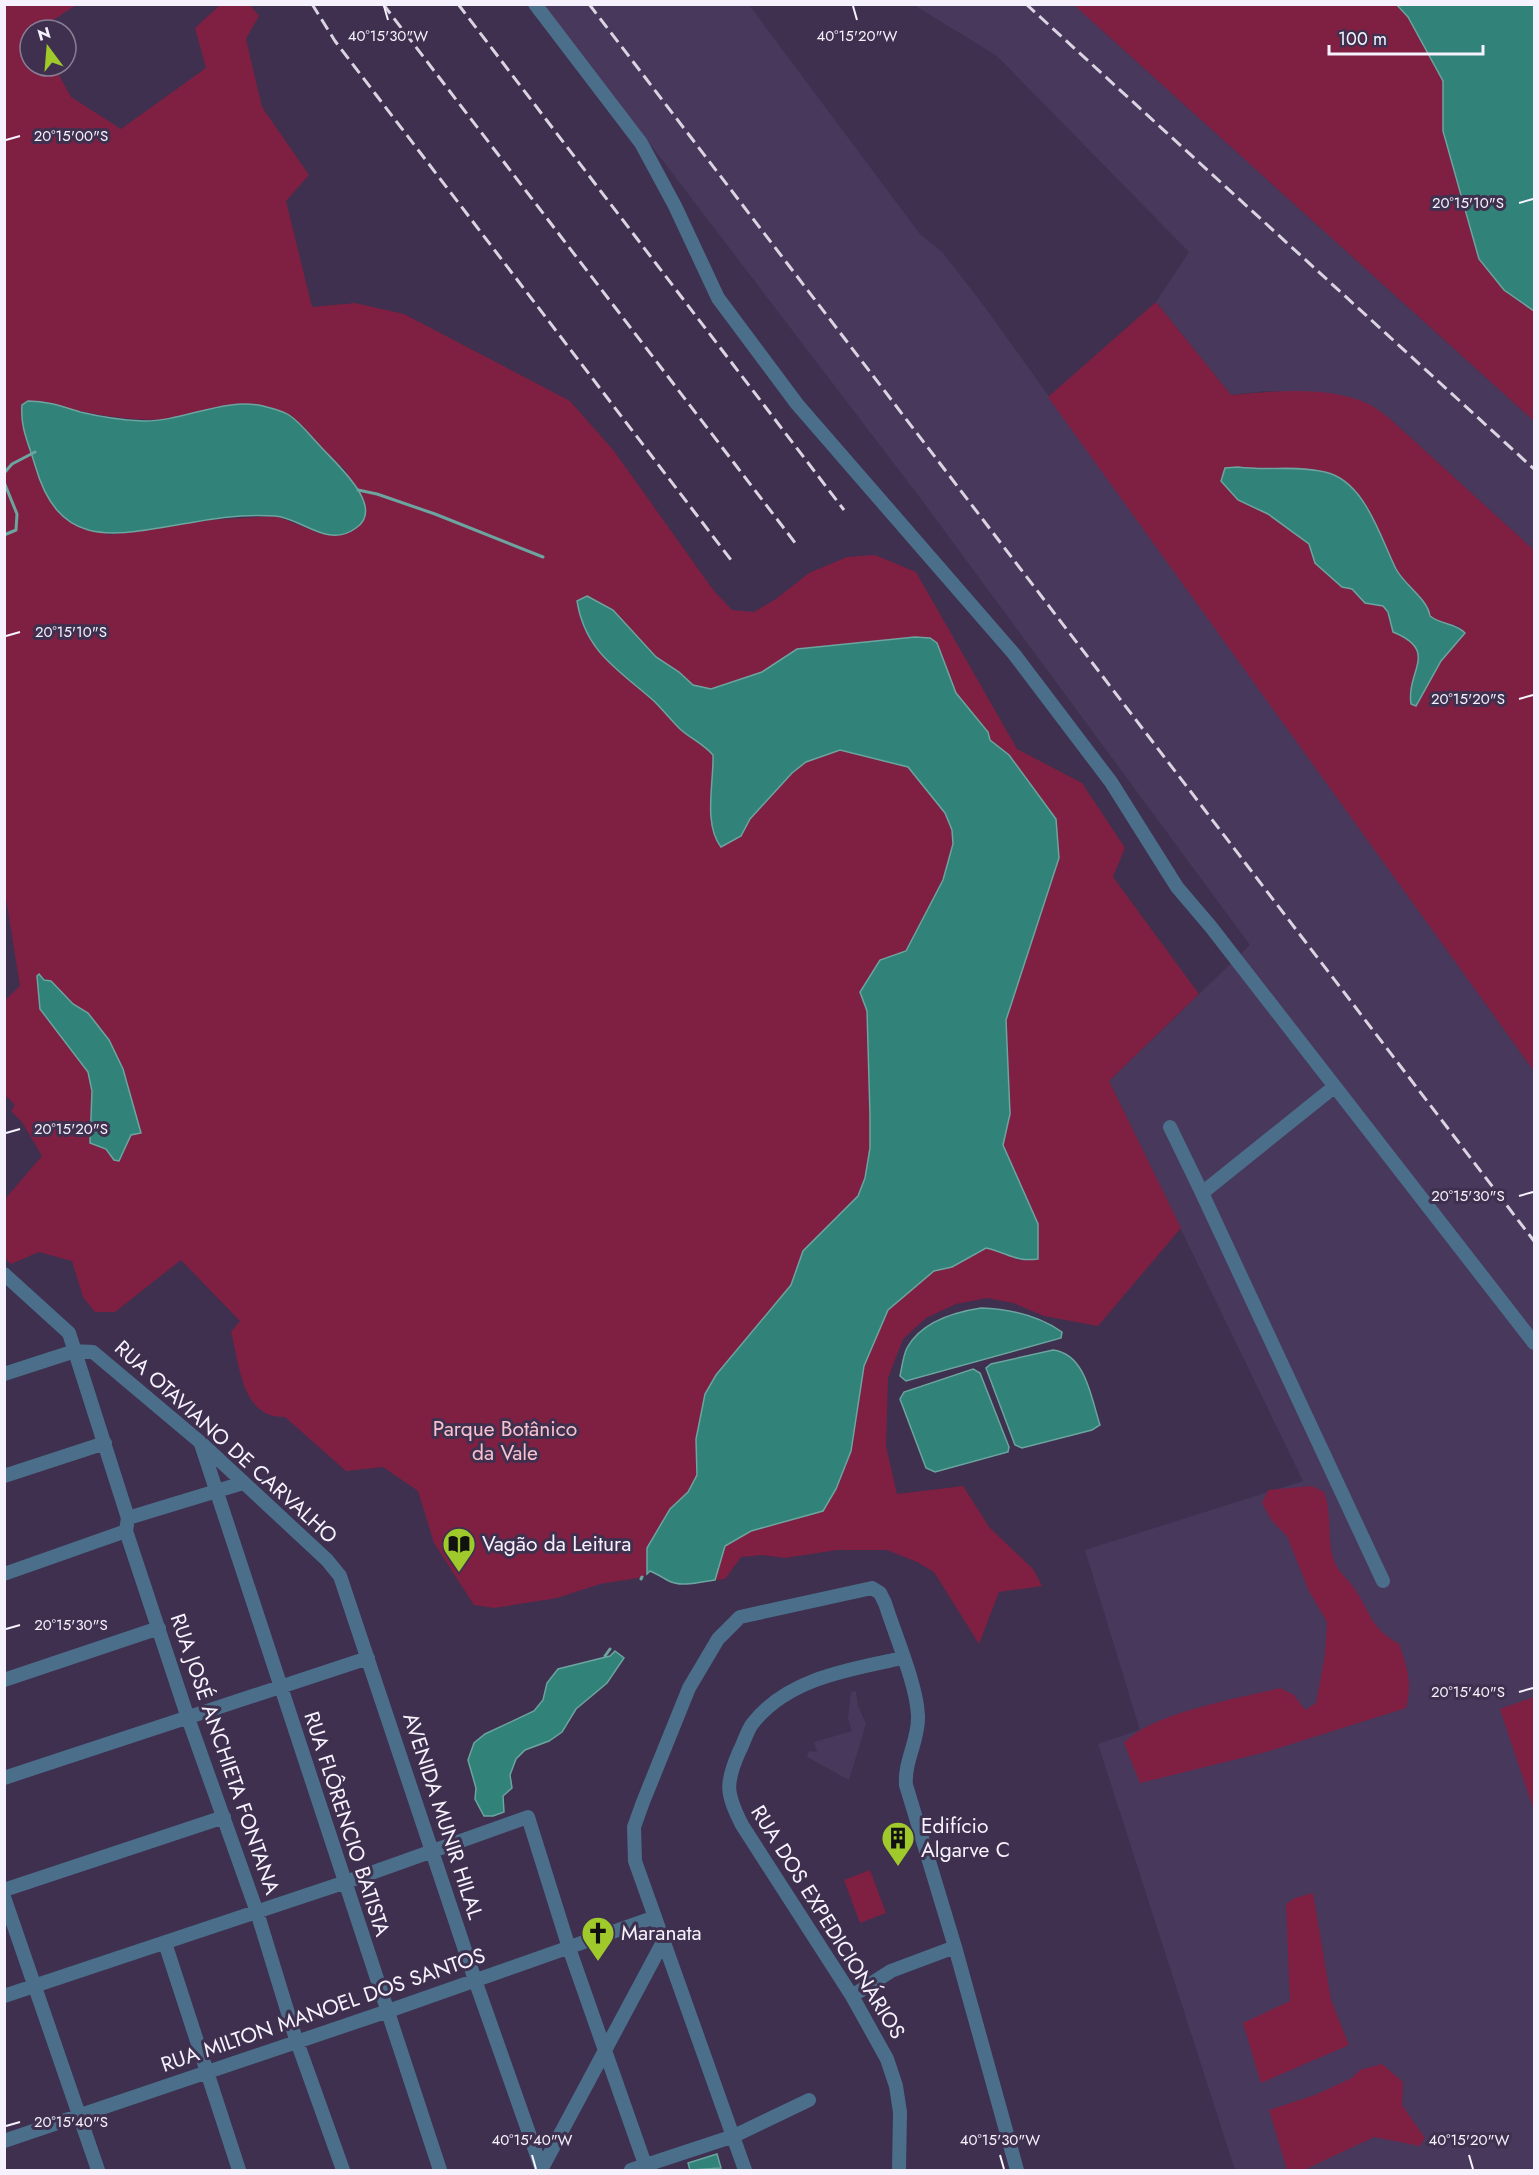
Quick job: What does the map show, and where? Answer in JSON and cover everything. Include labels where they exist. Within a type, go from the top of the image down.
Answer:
[{"type":"street","points":[[535,4],[641,143],[675,206],[718,298],[797,404],[1021,663],[1111,782],[1177,887],[1211,927],[1534,1343]]},
{"type":"street","points":[[1202,1193],[1334,1087]]},
{"type":"street","points":[[1170,1126],[1383,1581]]},
{"type":"street","points":[[4,1274],[69,1333],[75,1351],[4,1374]]},
{"type":"street","name":"RUA OTAVIANO DE CARVALHO","points":[[75,1351],[93,1352],[200,1442],[327,1560],[340,1576]]},
{"type":"street","name":"RUA JOSÉ ANCHIETA FONTANA","points":[[75,1351],[188,1718],[257,1912],[297,2042],[343,2170]]},
{"type":"street","name":"RUA FLÔRENCIO BATISTA","points":[[200,1442],[343,1883],[440,2170]]},
{"type":"street","points":[[4,1476],[105,1443]]},
{"type":"street","points":[[4,1574],[214,1491],[243,1483]]},
{"type":"street","name":"AVENIDA MUNIR HILAL","points":[[340,1576],[475,1980],[542,2170]]},
{"type":"street","points":[[746,2170],[635,1861],[634,1827],[689,1689],[718,1639],[740,1617],[872,1588],[880,1593],[885,1603],[918,1715],[917,1729],[906,1768],[906,1785],[955,1947],[1017,2170]]},
{"type":"street","points":[[4,1680],[159,1628]]},
{"type":"street","points":[[4,1778],[368,1658]]},
{"type":"street","name":"RUA DOS EXPEDICIONÁRIOS","points":[[899,2170],[900,2112],[896,2086],[879,2043],[852,1996],[742,1825],[730,1803],[727,1788],[731,1771],[752,1724],[774,1702],[823,1677],[903,1658]]},
{"type":"street","points":[[4,1890],[224,1817]]},
{"type":"street","points":[[4,1996],[343,1883],[528,1817],[569,1948],[646,2168]]},
{"type":"street","points":[[5,1902],[11,1925],[37,1986],[98,2170]]},
{"type":"street","name":"RUA MILTON MANOEL DOS SANTOS","points":[[4,2141],[655,1917]]},
{"type":"street","points":[[542,2170],[664,1940]]},
{"type":"street","points":[[165,1943],[239,2170]]},
{"type":"street","points":[[852,1996],[891,1971],[955,1947]]},
{"type":"street","points":[[631,2170],[646,2168],[734,2136],[809,2100]]},
{"type":"shaded area","points":[[544,5],[749,5],[920,234],[943,253],[984,306],[1534,1071],[1534,2170],[1235,2170],[1098,1744],[1140,1730],[1085,1550],[1303,1481],[1109,1081],[1250,945],[924,503]]},
{"type":"shaded area","points":[[914,5],[1074,5],[1534,421],[1534,550],[1389,418],[1338,395],[1266,391],[1231,395],[1156,302],[1189,252],[997,56]]},
{"type":"shaded area","points":[[1397,5],[1534,5],[1534,311],[1504,290],[1479,259],[1443,131],[1443,81],[1408,17]]},
{"type":"shaded area","points":[[28,401],[48,403],[103,417],[143,421],[173,418],[233,405],[248,404],[280,411],[302,426],[355,485],[362,497],[365,509],[364,519],[356,528],[345,534],[335,535],[315,531],[275,516],[221,518],[139,531],[95,532],[76,525],[60,513],[46,493],[24,429],[22,405]]},
{"type":"shaded area","points":[[1225,468],[1314,470],[1339,477],[1361,498],[1370,512],[1396,569],[1425,603],[1430,616],[1457,627],[1465,633],[1441,661],[1416,706],[1411,704],[1411,692],[1418,663],[1415,647],[1407,639],[1393,632],[1388,612],[1383,606],[1365,603],[1352,589],[1342,587],[1315,563],[1309,544],[1268,514],[1238,500],[1221,481]]},
{"type":"shaded area","points":[[587,596],[613,610],[656,657],[679,672],[693,685],[711,689],[762,672],[797,649],[915,637],[930,638],[937,643],[956,693],[988,732],[990,740],[1009,755],[1056,819],[1059,858],[1006,1020],[1010,1114],[1003,1145],[1038,1224],[1038,1259],[1017,1258],[986,1248],[952,1267],[934,1271],[888,1310],[864,1366],[851,1451],[836,1489],[823,1511],[751,1531],[725,1546],[715,1580],[691,1584],[678,1584],[650,1571],[647,1574],[647,1548],[670,1509],[688,1492],[697,1475],[696,1439],[705,1394],[716,1375],[791,1285],[803,1251],[858,1196],[865,1178],[870,1148],[867,1011],[860,992],[880,960],[906,951],[943,880],[953,844],[952,830],[945,813],[908,767],[840,750],[806,762],[792,773],[750,819],[741,836],[721,847],[712,827],[713,755],[680,729],[654,701],[616,669],[596,647],[587,634],[577,601]]},
{"type":"shaded area","points":[[39,974],[44,980],[51,981],[73,1004],[88,1013],[109,1040],[123,1069],[141,1133],[131,1135],[119,1161],[114,1160],[106,1149],[90,1143],[92,1091],[88,1072],[40,1009],[37,976]]},
{"type":"shaded area","points":[[981,1308],[1013,1312],[1034,1318],[1062,1332],[1061,1338],[906,1381],[900,1376],[907,1348],[921,1331],[939,1320],[960,1312]]},
{"type":"shaded area","points":[[1053,1350],[1064,1353],[1080,1368],[1090,1390],[1100,1425],[1092,1430],[1022,1448],[1015,1445],[986,1368],[991,1364]]},
{"type":"shaded area","points":[[973,1369],[980,1373],[1009,1447],[1008,1452],[935,1472],[926,1468],[900,1399],[904,1392]]},
{"type":"shaded area","points":[[615,1651],[624,1658],[607,1683],[576,1709],[562,1732],[549,1741],[525,1750],[516,1759],[510,1775],[512,1788],[503,1796],[504,1812],[484,1816],[475,1799],[476,1788],[468,1760],[474,1743],[485,1734],[534,1711],[543,1700],[547,1683],[558,1669],[610,1656]]},
{"type":"shaded area","points":[[856,1691],[858,1706],[866,1724],[849,1780],[807,1757],[809,1751],[817,1752],[814,1742],[852,1731],[848,1719],[851,1692]]},
{"type":"shaded area","points":[[717,2154],[721,2168],[690,2170],[688,2163]]},
{"type":"green space","name":"Parque Botânico da Vale","points":[[76,5],[56,18],[18,18],[18,78],[61,78],[71,97],[121,129],[206,68],[195,28],[220,5],[250,5],[259,16],[246,39],[262,107],[309,175],[286,201],[312,307],[355,303],[404,314],[570,401],[614,451],[714,591],[732,610],[754,612],[776,599],[809,573],[847,557],[875,555],[916,572],[1017,749],[1082,783],[1125,848],[1113,877],[1199,994],[1109,1081],[1181,1228],[1098,1326],[1044,1316],[1013,1303],[987,1298],[956,1304],[926,1318],[903,1339],[888,1378],[886,1446],[897,1494],[963,1486],[989,1527],[1033,1569],[1042,1586],[999,1592],[979,1644],[934,1572],[917,1562],[887,1550],[837,1550],[785,1558],[762,1555],[741,1557],[725,1579],[715,1580],[725,1546],[751,1531],[851,1451],[864,1366],[888,1310],[934,1271],[952,1267],[986,1248],[1005,1252],[1020,1261],[1038,1224],[1003,1145],[1010,1114],[1006,1020],[1059,858],[1056,819],[1009,755],[990,740],[988,732],[955,693],[937,644],[930,638],[915,637],[797,649],[762,672],[711,689],[693,685],[679,672],[656,657],[630,629],[580,619],[586,632],[602,654],[654,701],[680,729],[713,755],[712,803],[741,836],[750,819],[792,773],[806,762],[840,750],[908,767],[920,779],[945,813],[952,830],[953,844],[943,880],[906,951],[860,992],[867,1011],[870,1148],[865,1178],[858,1196],[803,1251],[791,1285],[716,1375],[705,1394],[696,1439],[697,1475],[688,1492],[670,1509],[644,1577],[600,1584],[557,1598],[494,1608],[474,1605],[434,1543],[418,1491],[383,1467],[346,1471],[285,1417],[270,1415],[259,1409],[251,1399],[240,1374],[231,1332],[240,1321],[181,1260],[115,1312],[95,1312],[83,1297],[72,1261],[39,1252],[11,1264],[5,1259],[5,1199],[42,1156],[22,1122],[11,1111],[15,1105],[4,1094],[5,1000],[20,986],[4,886],[5,6]],"holes":[[[80,411],[106,416],[158,420],[288,415],[346,471],[357,528],[346,533],[321,534],[276,516],[211,520],[109,535],[39,477],[32,450]],[[37,975],[48,980],[73,1004],[85,1011],[109,1040],[119,1061],[141,1132],[131,1135],[121,1159],[112,1158],[106,1149],[90,1143],[92,1091],[88,1072],[78,1055],[45,1017]]]},
{"type":"green space","points":[[1074,5],[1397,5],[1408,17],[1443,81],[1443,131],[1479,259],[1534,311],[1534,421]]},
{"type":"green space","points":[[1156,302],[1231,395],[1281,391],[1317,392],[1335,394],[1369,404],[1389,418],[1534,550],[1534,1071],[1048,397]],"holes":[[[1225,468],[1314,470],[1337,477],[1358,500],[1398,573],[1425,604],[1430,616],[1438,622],[1459,626],[1460,641],[1441,661],[1416,706],[1412,683],[1420,662],[1417,649],[1405,637],[1393,632],[1388,612],[1383,606],[1365,603],[1352,589],[1342,587],[1315,563],[1309,544],[1268,514],[1238,500],[1221,481]]]},
{"type":"green space","points":[[1312,1486],[1324,1492],[1327,1501],[1330,1544],[1336,1565],[1356,1591],[1377,1627],[1399,1644],[1408,1676],[1409,1691],[1406,1708],[1266,1752],[1140,1783],[1124,1743],[1137,1732],[1154,1723],[1197,1708],[1280,1688],[1294,1695],[1305,1710],[1316,1703],[1325,1655],[1327,1622],[1309,1591],[1287,1536],[1272,1521],[1262,1503],[1268,1490]]},
{"type":"green space","points":[[1534,1697],[1534,1811],[1500,1709]]},
{"type":"green space","points":[[870,1870],[886,1913],[860,1923],[844,1880]]},
{"type":"green space","points":[[1313,1893],[1331,2000],[1349,2045],[1261,2083],[1243,2023],[1290,2001],[1286,1904],[1295,1898]]},
{"type":"green space","points":[[1382,2064],[1403,2082],[1402,2105],[1425,2138],[1420,2146],[1374,2137],[1304,2170],[1287,2170],[1269,2110],[1315,2095],[1352,2078],[1360,2070]]},
{"type":"waterway","points":[[5,472],[12,464],[35,452]]},
{"type":"waterway","points":[[4,482],[17,514],[16,530],[4,535]]},
{"type":"waterway","points":[[358,490],[377,494],[435,514],[543,557]]},
{"type":"waterway","points":[[605,1656],[610,1649]]},
{"type":"railway","points":[[312,4],[335,41],[731,560]]},
{"type":"railway","points":[[383,4],[796,544]]},
{"type":"railway","points":[[458,4],[844,510]]},
{"type":"railway","points":[[589,4],[1534,1241]]},
{"type":"railway","points":[[1026,4],[1534,469]]},
{"type":"place","name":"Vagão da Leitura","points":[[459,1573]]},
{"type":"place","name":"Edifício Algarve C","points":[[898,1867]]},
{"type":"place","name":"Maranata","points":[[598,1962]]}]
